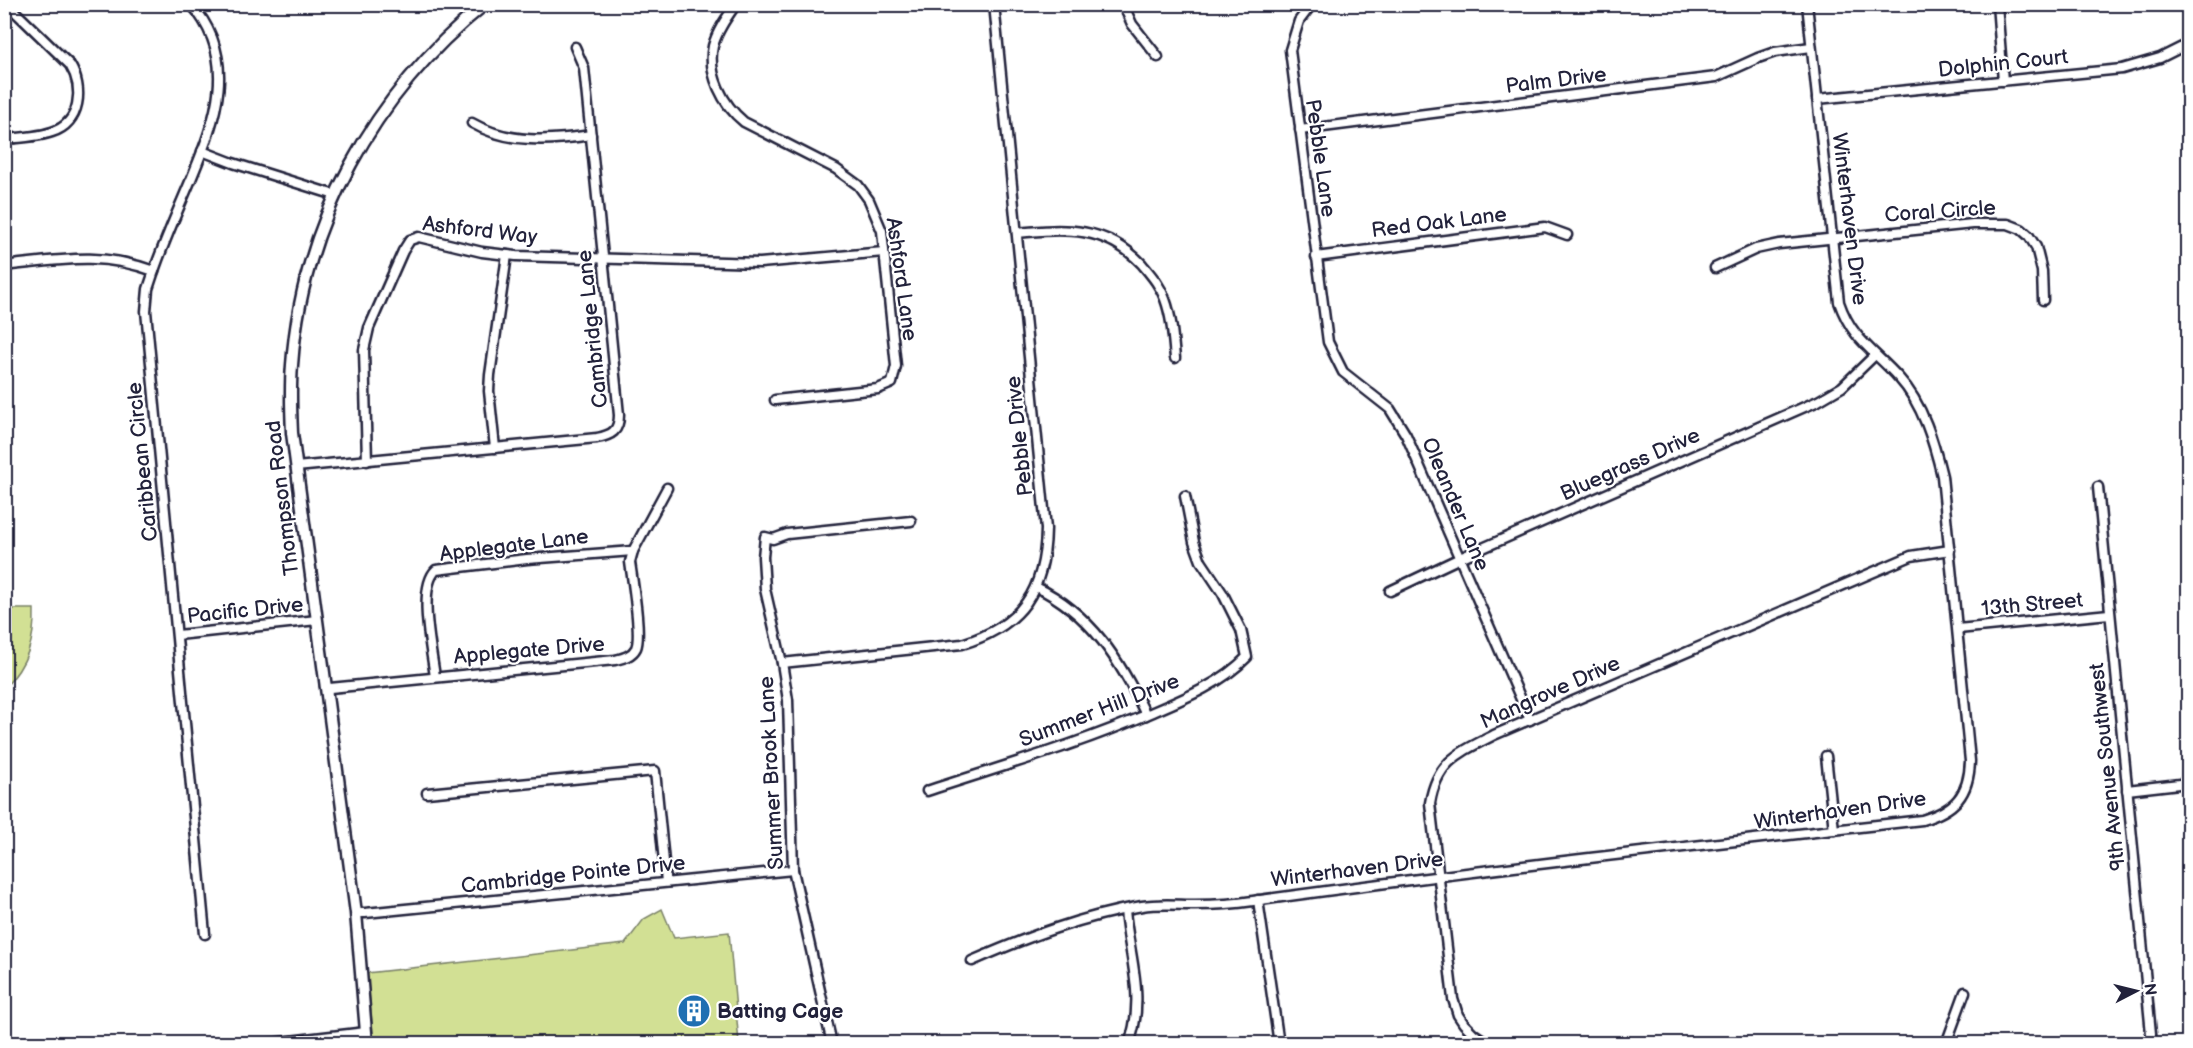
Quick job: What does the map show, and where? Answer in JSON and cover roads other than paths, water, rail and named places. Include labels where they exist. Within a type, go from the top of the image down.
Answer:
[{"type":"street","points":[[4,139],[41,135],[57,130],[74,112],[79,92],[76,75],[70,65],[8,4]]},
{"type":"street","name":"Caribbean Circle","points":[[191,4],[209,31],[217,54],[220,76],[216,109],[202,151],[154,271],[146,301],[147,337],[178,635],[205,934]]},
{"type":"street","name":"Thompson Road","points":[[368,1044],[356,913],[296,467],[291,397],[296,331],[314,249],[335,195],[359,148],[398,91],[447,37],[485,4]]},
{"type":"street","name":"Ashford Lane","points":[[736,4],[716,38],[712,55],[716,82],[724,100],[744,122],[836,169],[858,185],[869,200],[880,221],[896,366],[892,383],[878,389],[775,400]]},
{"type":"street","name":"Pebble Drive","points":[[782,663],[962,644],[986,635],[1009,621],[1036,587],[1043,568],[1046,554],[1046,529],[994,4]]},
{"type":"street","points":[[1123,4],[1132,24],[1158,57]]},
{"type":"street","name":"Pebble Lane","points":[[1312,4],[1299,21],[1290,50],[1325,322]]},
{"type":"street","name":"Winterhaven Drive","points":[[972,961],[1108,911],[1142,906],[1213,905],[1258,900],[1922,820],[1947,810],[1962,794],[1969,779],[1970,760],[1942,476],[1930,435],[1908,389],[1859,340],[1842,313],[1836,285],[1807,4]]},
{"type":"street","points":[[1997,4],[2003,81]]},
{"type":"street","name":"Dolphin Court","points":[[1817,99],[2122,69],[2160,58],[2188,44]]},
{"type":"street","name":"Cambridge Lane","points":[[296,467],[611,435],[619,424],[584,68],[575,47]]},
{"type":"street","name":"Palm Drive","points":[[1300,130],[1716,77],[1775,52],[1811,47]]},
{"type":"street","points":[[472,123],[487,132],[532,140],[591,135]]},
{"type":"street","points":[[202,151],[233,164],[335,195]]},
{"type":"street","name":"Coral Circle","points":[[1715,268],[1756,249],[1779,244],[1998,223],[2014,225],[2030,236],[2036,247],[2042,270],[2043,300]]},
{"type":"street","name":"Red Oak Lane","points":[[1316,257],[1545,227],[1567,235]]},
{"type":"street","points":[[1017,233],[1077,230],[1107,239],[1127,250],[1149,272],[1161,290],[1171,319],[1175,358]]},
{"type":"street","name":"Ashford Way","points":[[368,461],[364,350],[369,328],[407,243],[414,238],[424,237],[482,252],[507,255],[760,263],[884,252]]},
{"type":"street","points":[[495,448],[489,391],[507,255]]},
{"type":"street","points":[[4,266],[90,257],[116,260],[154,271]]},
{"type":"street","name":"Oleander Lane","points":[[1325,322],[1333,354],[1343,372],[1390,409],[1406,435],[1530,720]]},
{"type":"street","name":"Bluegrass Drive","points":[[1390,591],[1818,401],[1842,387],[1875,355]]},
{"type":"street","name":"9th Avenue Southwest","points":[[2098,487],[2152,1044]]},
{"type":"street","points":[[633,551],[667,488]]},
{"type":"street","name":"Summer Hill Drive","points":[[927,791],[1065,746],[1146,715],[1180,701],[1239,667],[1247,657],[1237,622],[1202,561],[1194,542],[1185,496]]},
{"type":"street","name":"Summer Brook Lane","points":[[832,1044],[794,870],[789,716],[782,663],[765,589],[763,563],[765,537],[773,538],[787,534],[911,521]]},
{"type":"street","name":"Mangrove Drive","points":[[1489,1044],[1474,1035],[1464,1024],[1456,1008],[1450,981],[1430,803],[1433,788],[1442,770],[1464,750],[1530,720],[1911,556],[1950,550]]},
{"type":"street","name":"Applegate Lane","points":[[435,677],[426,597],[428,582],[436,570],[527,559],[633,551]]},
{"type":"street","name":"Applegate Drive","points":[[326,686],[330,688],[615,660],[629,655],[637,645],[638,631],[630,562],[633,551]]},
{"type":"street","points":[[1036,587],[1069,607],[1097,633],[1121,667],[1146,715]]},
{"type":"street","name":"13th Street","points":[[1958,628],[2109,614]]},
{"type":"street","name":"Pacific Drive","points":[[178,635],[316,620]]},
{"type":"street","points":[[1826,756],[1834,830]]},
{"type":"street","points":[[426,793],[655,771],[666,882]]},
{"type":"street","points":[[2127,790],[2188,783]]},
{"type":"street","name":"Cambridge Pointe Drive","points":[[356,913],[794,870]]},
{"type":"street","points":[[1258,900],[1279,1044]]},
{"type":"street","points":[[1125,910],[1138,1010],[1130,1044]]},
{"type":"street","points":[[1946,1044],[1965,992]]},
{"type":"street","points":[[263,1044],[366,1032]]},
{"type":"place","name":"Batting Cage","points":[[694,1011]]}]
